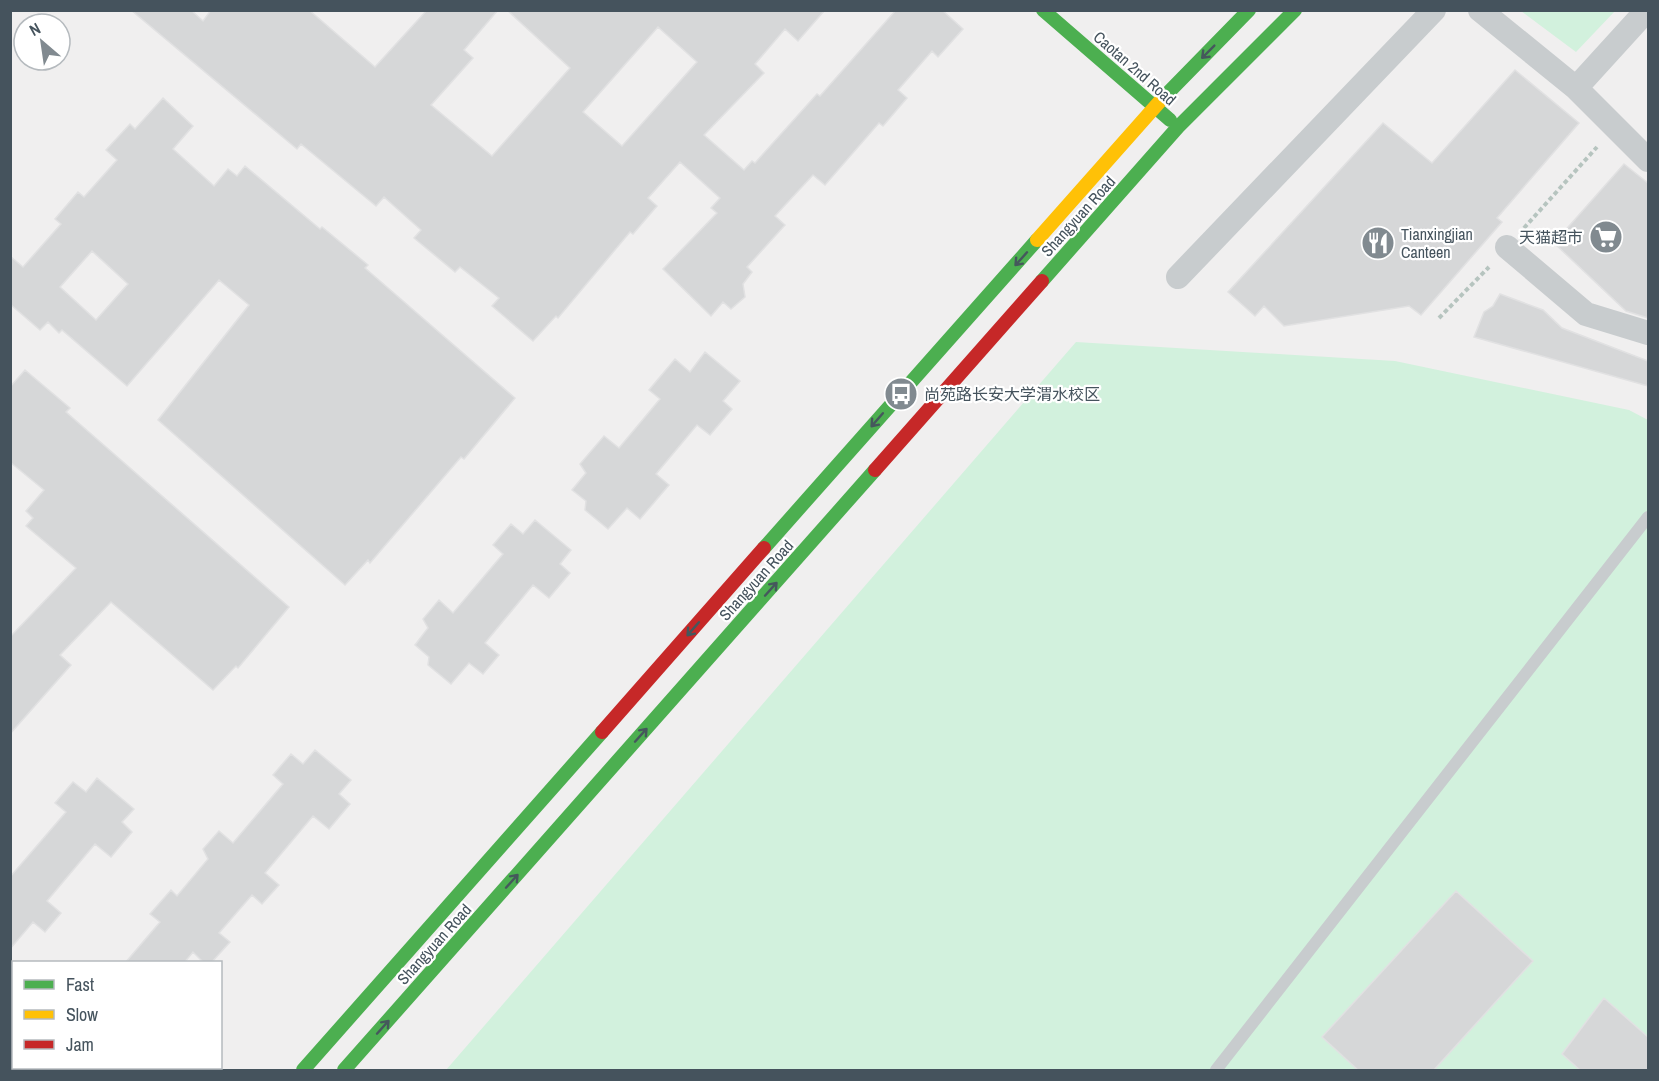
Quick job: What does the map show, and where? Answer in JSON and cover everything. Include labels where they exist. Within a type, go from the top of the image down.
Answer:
[{"type":"main road","name":"Caotan 2nd Road","points":[[1043,10],[1178,127]]},
{"type":"main road","name":"Shangyuan Road","points":[[303,1071],[1154,107],[1249,10]]},
{"type":"main road","name":"Shangyuan Road","points":[[344,1071],[1178,127],[1294,10]]},
{"type":"street","points":[[1178,276],[1434,10]]},
{"type":"street","points":[[1480,10],[1576,88],[1648,160]]},
{"type":"street","points":[[1576,88],[1647,10]]},
{"type":"street","points":[[1507,247],[1586,314],[1648,333]]},
{"type":"lane","points":[[1216,1071],[1648,517]]},
{"type":"path","points":[[1439,318],[1507,247],[1614,128]]},
{"type":"green space","points":[[1521,11],[1615,11],[1576,52]]},
{"type":"green space","points":[[1076,342],[1395,361],[1629,410],[1648,420],[1648,1070],[446,1070]]},
{"type":"building","points":[[131,10],[191,10],[203,21],[211,10],[309,10],[375,67],[427,10],[498,10],[464,50],[473,58],[431,105],[492,156],[570,68],[507,10],[825,10],[798,41],[785,29],[755,64],[764,73],[704,135],[744,170],[752,161],[755,163],[817,94],[820,96],[896,10],[942,10],[963,29],[938,57],[932,51],[898,90],[907,98],[883,126],[879,123],[825,185],[813,175],[775,216],[785,225],[747,267],[752,272],[743,284],[745,297],[731,309],[723,302],[711,316],[663,269],[717,213],[711,208],[720,198],[680,162],[648,198],[657,206],[633,234],[630,232],[558,318],[556,316],[533,341],[492,306],[499,298],[460,267],[455,272],[414,238],[421,230],[384,197],[376,206],[301,144],[297,149]],"holes":[[[658,27],[697,62],[622,146],[583,112]]]},
{"type":"building","name":"Tianxingjian Canteen","points":[[1515,70],[1579,123],[1497,218],[1502,222],[1421,315],[1409,306],[1284,326],[1264,306],[1255,316],[1228,292],[1383,123],[1432,163]]},
{"type":"building","points":[[163,98],[193,126],[173,149],[214,186],[228,169],[237,176],[245,166],[320,229],[322,227],[368,265],[365,268],[515,398],[464,459],[461,457],[370,563],[368,560],[345,585],[158,420],[249,305],[219,280],[127,386],[62,330],[59,333],[48,322],[40,330],[10,304],[10,256],[23,267],[61,224],[55,219],[78,192],[84,197],[117,160],[106,150],[130,124],[135,129]],"holes":[[[92,251],[128,284],[96,320],[60,287]]]},
{"type":"building","points":[[1624,164],[1648,183],[1648,318],[1626,311],[1554,243]]},
{"type":"building","points":[[1500,294],[1543,310],[1562,328],[1648,361],[1648,386],[1474,337],[1484,312],[1493,306]]},
{"type":"building","points":[[705,352],[740,381],[723,401],[732,409],[710,435],[697,425],[656,474],[669,485],[640,519],[627,508],[608,529],[585,510],[586,501],[572,490],[586,473],[580,464],[604,436],[619,448],[660,399],[649,390],[675,359],[690,372]]},
{"type":"building","points":[[25,370],[70,408],[66,412],[289,607],[238,668],[236,666],[213,690],[111,602],[60,655],[71,665],[10,734],[10,637],[76,568],[26,526],[33,518],[26,511],[44,490],[10,462],[10,387]]},
{"type":"building","points":[[535,520],[571,550],[560,564],[570,573],[549,598],[533,585],[485,643],[499,655],[483,674],[469,663],[451,684],[428,665],[429,657],[415,645],[428,628],[423,619],[439,600],[453,613],[503,554],[493,545],[511,524],[523,534]]},
{"type":"building","points":[[315,750],[351,780],[339,794],[350,804],[329,829],[313,816],[265,873],[279,885],[262,904],[252,895],[219,933],[230,942],[213,961],[202,961],[193,952],[186,961],[127,961],[160,922],[150,914],[171,890],[177,896],[208,859],[203,849],[219,831],[233,843],[283,784],[273,775],[291,754],[303,764]]},
{"type":"building","points":[[97,778],[134,809],[122,822],[132,832],[111,857],[95,844],[47,901],[61,913],[45,932],[33,922],[10,949],[10,877],[66,812],[55,803],[73,782],[86,792]]},
{"type":"building","points":[[1456,891],[1533,961],[1433,1071],[1359,1071],[1322,1037]]},
{"type":"building","points":[[1604,998],[1648,1037],[1648,1071],[1581,1071],[1562,1054]]},
{"type":"traffic: fast","points":[[1043,10],[1170,120]]},
{"type":"traffic: fast","points":[[1162,99],[1249,10]]},
{"type":"traffic: fast","points":[[1042,281],[1178,127],[1295,10]]},
{"type":"traffic: fast","points":[[764,548],[1037,240]]},
{"type":"traffic: fast","points":[[344,1070],[875,470]]},
{"type":"traffic: fast","points":[[303,1070],[602,732]]},
{"type":"traffic: slow","points":[[1037,240],[1162,99]]},
{"type":"traffic: jam","points":[[875,470],[1042,281]]},
{"type":"traffic: jam","points":[[602,732],[764,548]]},
{"type":"place","name":"天猫超市","points":[[1606,237]]},
{"type":"place","name":"Tianxingjian Canteen","points":[[1378,243]]},
{"type":"place","name":"尚苑路长安大学渭水校区","points":[[901,394]]}]
